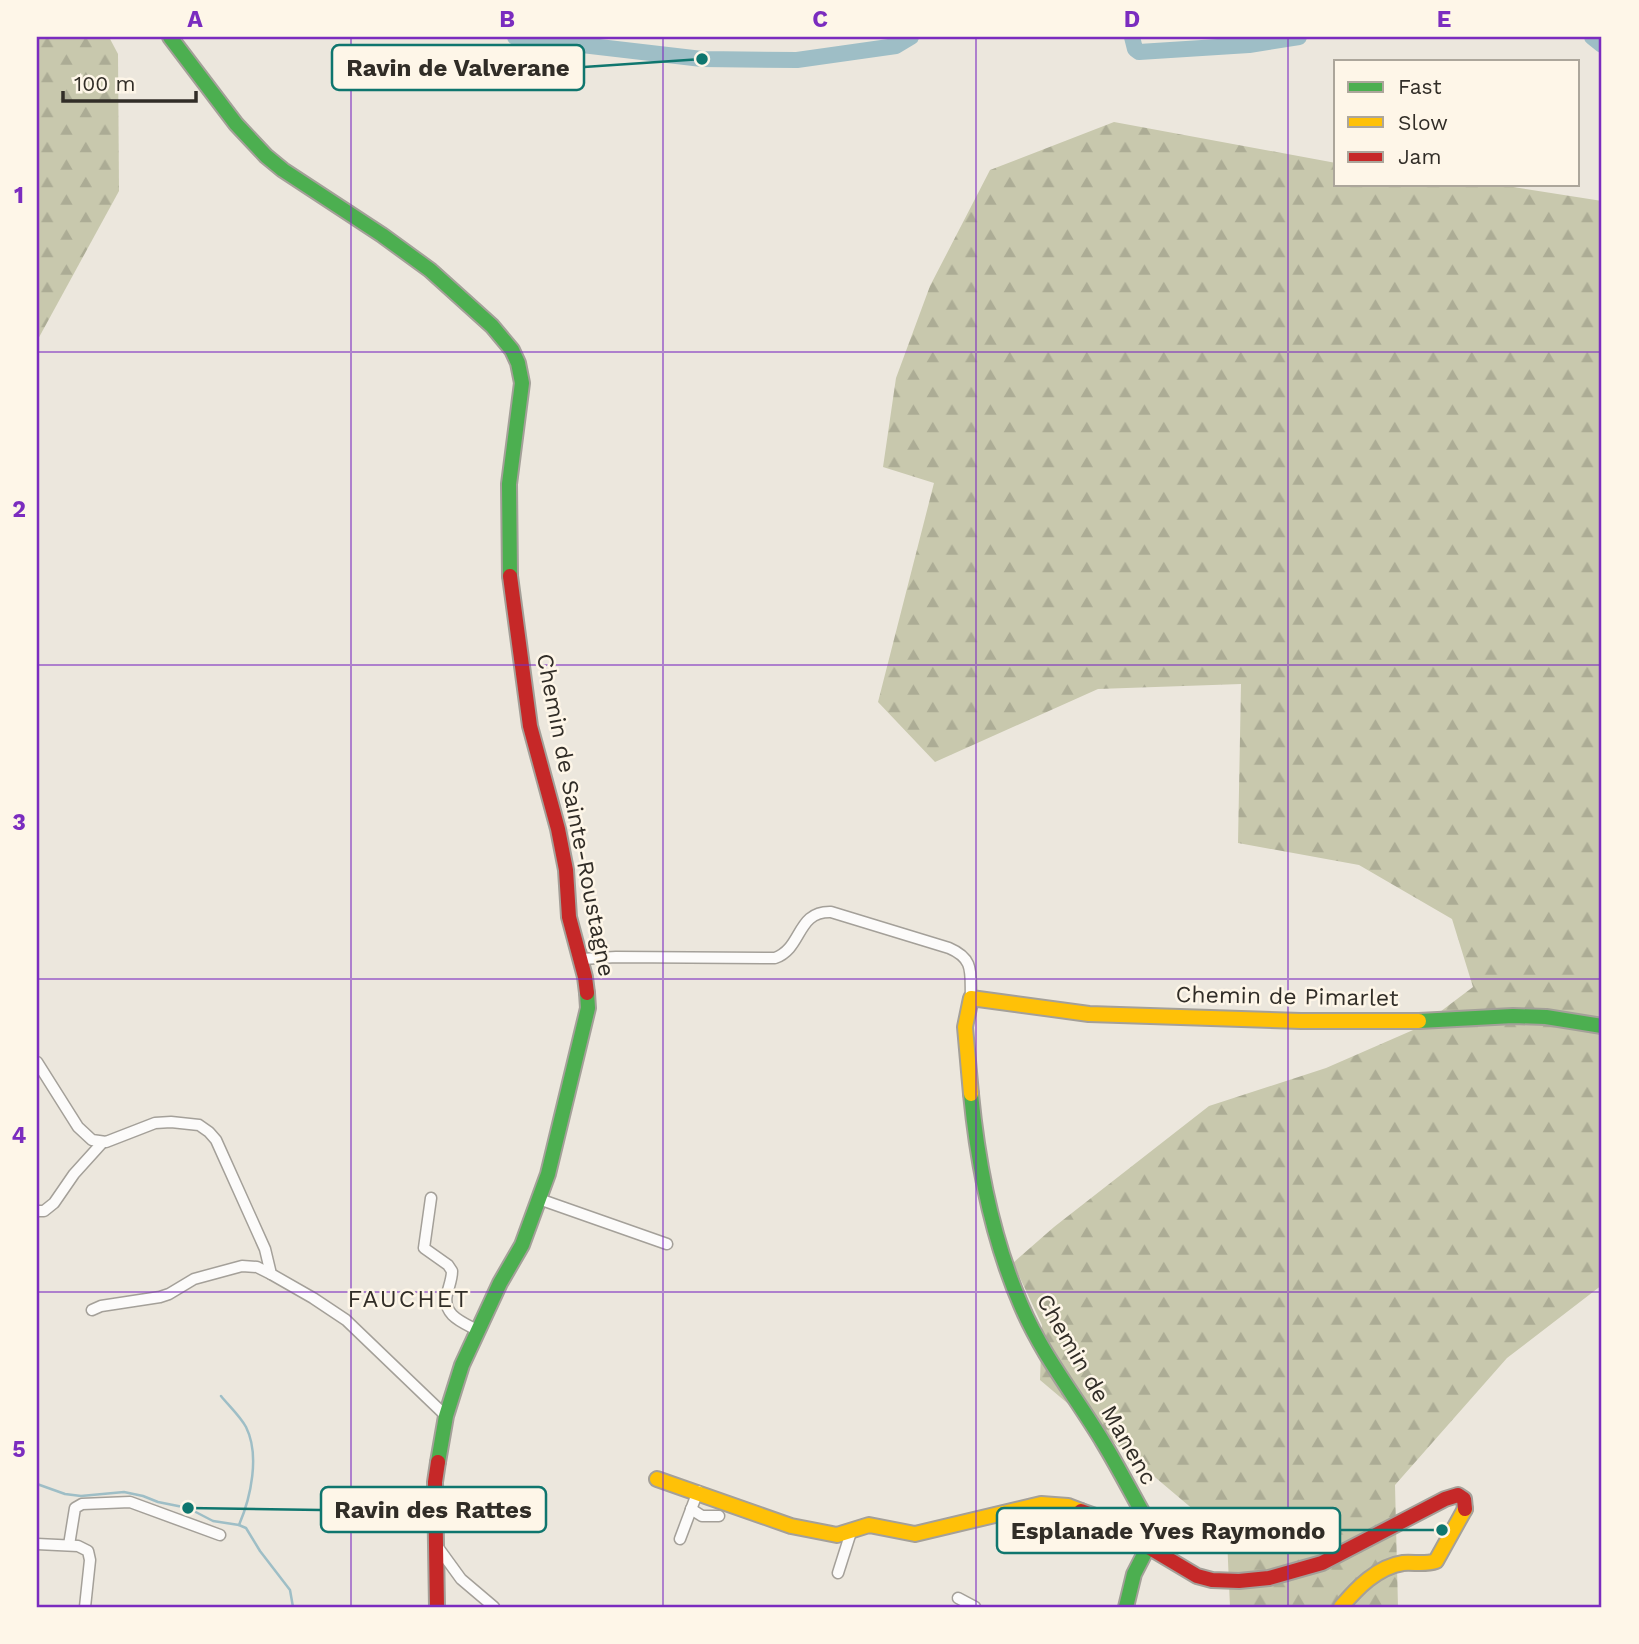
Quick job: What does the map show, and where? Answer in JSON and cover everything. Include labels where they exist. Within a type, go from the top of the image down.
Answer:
[{"type":"street","name":"Chemin de Sainte-Roustagne","points":[[170,37],[191,61],[223,110],[266,157],[421,261],[501,335],[518,360],[522,383],[509,484],[508,559],[530,726],[558,829],[566,870],[569,917],[587,986],[586,1017],[556,1146],[539,1199],[522,1245],[477,1330],[462,1365],[446,1416],[435,1482],[437,1607]]},
{"type":"street","name":"Chemin de Manenc","points":[[582,959],[775,958],[790,949],[808,919],[828,912],[861,920],[962,954],[969,964],[971,998],[965,1027],[966,1046],[980,1166],[992,1227],[1013,1287],[1028,1319],[1064,1384],[1103,1442],[1149,1521],[1152,1537],[1149,1547]]},
{"type":"street","name":"Chemin de Pimarlet","points":[[971,998],[1089,1014],[1399,1022],[1513,1016],[1546,1017],[1602,1026]]},
{"type":"street","points":[[37,1062],[82,1133],[102,1143]]},
{"type":"street","points":[[37,1211],[44,1211],[54,1203],[74,1174],[102,1143],[161,1122],[194,1123],[216,1140],[265,1249],[271,1274]]},
{"type":"street","points":[[431,1198],[424,1248],[452,1271],[446,1300],[449,1312],[477,1330]]},
{"type":"street","points":[[539,1199],[667,1244]]},
{"type":"street","points":[[92,1310],[101,1306],[160,1297],[194,1279],[243,1266],[257,1267],[346,1320],[446,1416]]},
{"type":"street","points":[[657,1479],[698,1491],[792,1526],[836,1535],[867,1525],[915,1534],[1041,1504],[1068,1506],[1091,1514],[1207,1580],[1243,1581],[1278,1578],[1326,1563],[1445,1499],[1455,1495],[1462,1497],[1466,1504],[1464,1515],[1436,1561],[1401,1563],[1383,1570],[1340,1607]]},
{"type":"street","points":[[680,1539],[698,1491]]},
{"type":"street","points":[[69,1545],[75,1508],[82,1504],[130,1502],[220,1535]]},
{"type":"street","points":[[691,1509],[702,1516],[719,1516]]},
{"type":"street","points":[[838,1573],[850,1532]]},
{"type":"street","points":[[434,1542],[461,1579],[494,1607]]},
{"type":"street","points":[[37,1544],[83,1547],[89,1555],[85,1607]]},
{"type":"street","points":[[1126,1607],[1134,1574],[1149,1547]]},
{"type":"street","points":[[958,1598],[975,1607]]},
{"type":"green space","points":[[37,37],[109,37],[118,54],[119,191],[37,341]]},
{"type":"green space","points":[[1114,122],[1334,163],[1334,186],[1507,186],[1602,201],[1602,1285],[1507,1358],[1395,1485],[1398,1607],[1230,1607],[1227,1538],[1040,1380],[1042,1325],[1013,1263],[1054,1227],[1209,1106],[1326,1068],[1420,1027],[1473,987],[1452,919],[1359,865],[1238,843],[1241,684],[1098,689],[935,762],[878,702],[934,483],[883,467],[896,378],[930,286],[990,170]]},
{"type":"waterway","points":[[515,37],[541,47],[582,45],[702,59],[797,60],[896,46],[911,37]]},
{"type":"waterway","points":[[1132,37],[1135,49],[1139,52],[1249,45],[1299,37]]},
{"type":"waterway","points":[[1592,37],[1602,45]]},
{"type":"waterway","points":[[221,1396],[246,1427],[253,1450],[250,1489],[239,1525]]},
{"type":"waterway","points":[[37,1484],[65,1494],[81,1496],[124,1492],[188,1508],[213,1521],[246,1528],[290,1590],[293,1607]]},
{"type":"traffic: fast","points":[[170,37],[236,124],[266,156],[430,270],[492,326],[512,350],[522,383],[509,484],[510,576]]},
{"type":"traffic: fast","points":[[438,1462],[446,1416],[462,1365],[500,1283],[522,1245],[548,1174],[588,1008],[587,993]]},
{"type":"traffic: fast","points":[[1419,1021],[1513,1016],[1546,1017],[1602,1026]]},
{"type":"traffic: fast","points":[[971,1094],[978,1148],[994,1228],[1021,1305],[1039,1341],[1103,1442],[1150,1526],[1151,1541],[1134,1574],[1126,1607]]},
{"type":"traffic: slow","points":[[971,1094],[965,1027],[971,998],[1089,1014],[1301,1021],[1419,1021]]},
{"type":"traffic: slow","points":[[657,1479],[791,1526],[837,1535],[869,1525],[915,1534],[1041,1504],[1068,1506],[1081,1511]]},
{"type":"traffic: slow","points":[[1341,1607],[1361,1586],[1385,1569],[1403,1563],[1436,1561],[1465,1509]]},
{"type":"traffic: jam","points":[[510,576],[530,726],[558,829],[566,870],[569,917],[587,993]]},
{"type":"traffic: jam","points":[[437,1607],[435,1482],[438,1462]]},
{"type":"traffic: jam","points":[[1081,1511],[1098,1517],[1197,1576],[1212,1580],[1239,1581],[1269,1578],[1322,1563],[1445,1499],[1458,1495],[1464,1499],[1465,1509]]},
{"type":"place","name":"Ravin de Valverane","points":[[702,59]]},
{"type":"place","name":"Ravin des Rattes","points":[[188,1508]]},
{"type":"place","name":"Esplanade Yves Raymondo","points":[[1442,1530]]},
{"type":"district","name":"FAUCHET","points":[[409,1299]]}]
